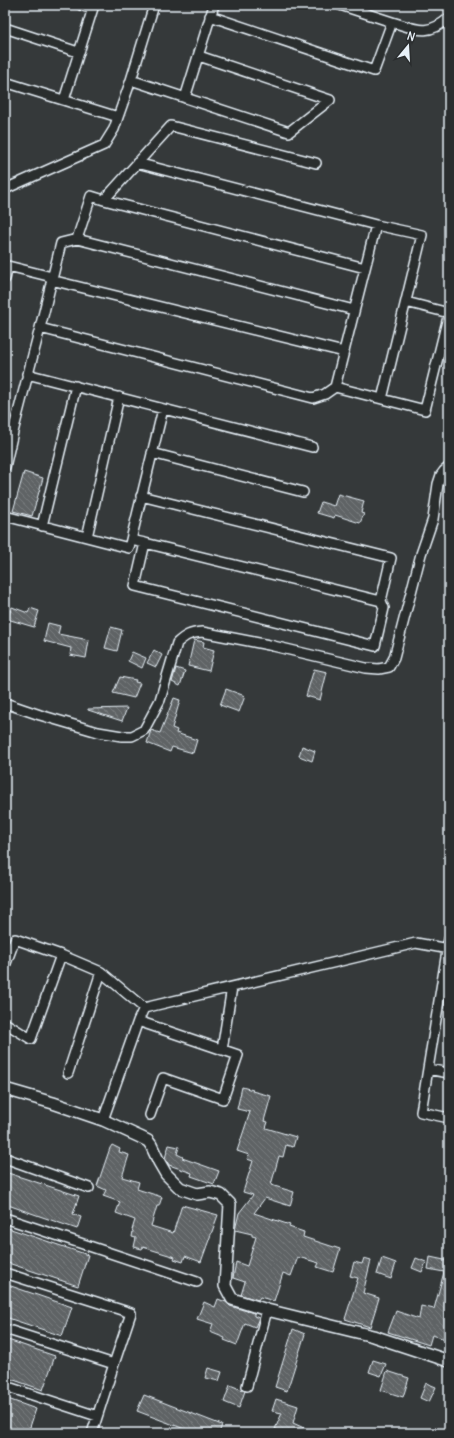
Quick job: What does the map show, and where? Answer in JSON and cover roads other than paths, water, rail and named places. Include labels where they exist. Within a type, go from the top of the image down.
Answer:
[{"type":"street","points":[[64,100],[93,7],[81,5]]},
{"type":"street","points":[[5,189],[104,145],[114,129],[154,5]]},
{"type":"street","points":[[185,98],[214,5]]},
{"type":"street","points":[[340,5],[422,31],[440,25],[449,18]]},
{"type":"street","points":[[210,16],[374,71],[392,22]]},
{"type":"street","points":[[5,28],[78,52]]},
{"type":"street","points":[[131,80],[289,132],[330,100],[199,56]]},
{"type":"street","points":[[5,82],[118,117]]},
{"type":"street","points":[[104,200],[171,126],[316,163]]},
{"type":"street","points":[[137,163],[376,225],[422,234],[382,399]]},
{"type":"street","points":[[77,239],[91,196],[365,268]]},
{"type":"street","points":[[40,328],[313,398],[325,394],[335,387],[376,225]]},
{"type":"street","points":[[5,467],[9,431],[40,328],[51,278],[61,243],[77,239],[354,310]]},
{"type":"street","points":[[5,279],[8,266],[344,352]]},
{"type":"street","points":[[335,387],[425,410],[449,313],[406,302]]},
{"type":"street","points":[[27,374],[312,447]]},
{"type":"street","points":[[42,526],[76,386]]},
{"type":"street","points":[[86,537],[119,397]]},
{"type":"street","points":[[5,516],[129,548],[163,408]]},
{"type":"street","points":[[152,453],[303,492]]},
{"type":"street","points":[[5,703],[98,732],[132,736],[144,730],[160,700],[177,643],[192,633],[202,632],[269,645],[366,668],[379,669],[389,667],[394,658],[421,554],[433,519],[438,484],[444,470],[449,467]]},
{"type":"street","points":[[142,496],[391,558],[381,602],[384,608],[375,646],[135,586],[145,543]]},
{"type":"street","points":[[131,540],[381,602]]},
{"type":"street","points":[[5,966],[15,939],[61,955],[101,972],[144,1008]]},
{"type":"street","points":[[144,1008],[416,943],[448,945],[421,1112],[449,1118]]},
{"type":"street","points":[[5,1023],[31,1039],[61,955]]},
{"type":"street","points":[[68,1073],[101,972]]},
{"type":"street","points":[[222,1050],[232,987]]},
{"type":"street","points":[[103,1120],[144,1008]]},
{"type":"street","points":[[138,1021],[238,1055],[223,1099],[163,1078],[150,1115]]},
{"type":"street","points":[[428,1070],[449,1073]]},
{"type":"street","points":[[5,1089],[103,1120],[148,1141],[166,1174],[180,1188],[197,1194],[210,1192],[221,1195],[230,1204],[225,1286],[232,1299],[267,1310],[373,1336],[449,1361]]},
{"type":"street","points":[[5,1158],[89,1188]]},
{"type":"street","points":[[5,1218],[197,1282]]},
{"type":"street","points":[[5,1273],[131,1313],[92,1433]]},
{"type":"street","points":[[247,1386],[267,1310]]},
{"type":"street","points":[[5,1329],[114,1364]]},
{"type":"street","points":[[5,1386],[98,1416]]}]
